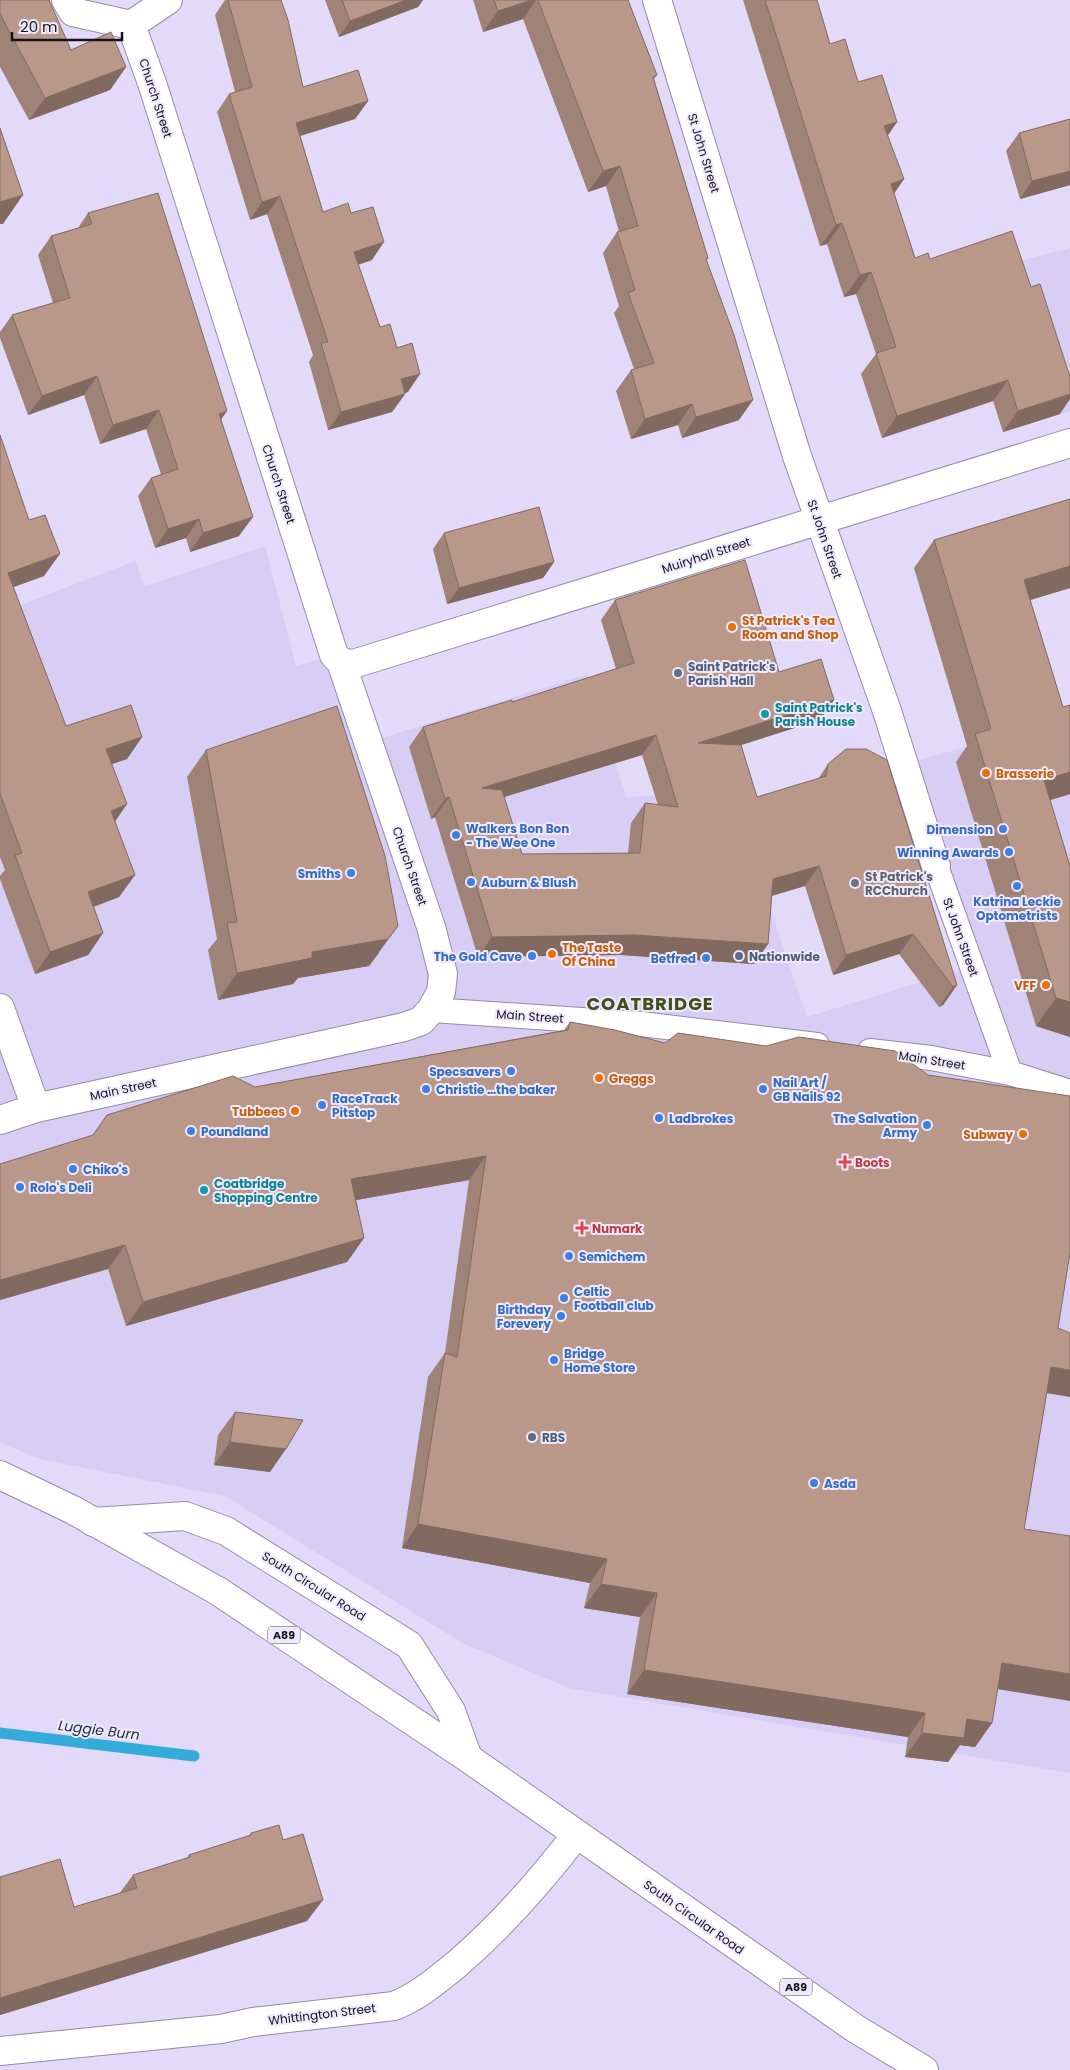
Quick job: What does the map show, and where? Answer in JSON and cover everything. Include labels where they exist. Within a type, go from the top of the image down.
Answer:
[{"type":"street","points":[[66,0],[73,12],[131,24],[168,0]]},
{"type":"street","name":"St John Street","points":[[656,0],[818,519],[887,711],[936,866],[1010,1073]]},
{"type":"street","name":"Church Street","points":[[131,24],[152,82],[334,655],[341,662],[431,927],[443,974],[441,992],[431,1010]]},
{"type":"street","name":"Muiryhall Street","points":[[341,662],[353,664],[818,519],[1070,443]]},
{"type":"street","points":[[0,1008],[36,1108]]},
{"type":"street","name":"Main Street","points":[[0,1120],[36,1108],[404,1027],[421,1021],[431,1010],[641,1024],[931,1058],[1010,1073],[1070,1092]]},
{"type":"street","name":"South Circular Road","points":[[0,1475],[93,1522],[218,1590],[468,1758],[856,2029],[924,2070]]},
{"type":"street","name":"South Circular Road","points":[[93,1522],[185,1516],[226,1531],[409,1645],[451,1711],[468,1758]]},
{"type":"street","name":"Whittington Street","points":[[0,2051],[221,2029],[254,2022],[394,2006],[413,1999],[502,1923],[576,1835]]},
{"type":"shaded area","points":[[1070,248],[1070,411],[1060,414],[1012,263]]},
{"type":"shaded area","points":[[265,546],[296,666],[338,654],[369,742],[588,674],[626,797],[731,793],[807,1017],[960,970],[894,767],[1070,718],[1070,1773],[569,1688],[464,1644],[225,1496],[36,1458],[0,1442],[0,613],[135,561],[145,586]]},
{"type":"building","points":[[0,0],[49,0],[71,50],[111,32],[126,67],[45,98],[0,14]]},
{"type":"building","points":[[228,0],[281,0],[288,20],[303,87],[358,70],[368,101],[296,123],[323,212],[348,203],[351,213],[373,207],[384,242],[354,252],[380,327],[390,324],[397,348],[412,343],[420,374],[401,379],[405,394],[341,412],[321,343],[328,342],[280,196],[262,202],[229,94],[252,87]]},
{"type":"building","points":[[342,0],[406,0],[350,21]]},
{"type":"building","points":[[494,0],[532,0],[498,11]]},
{"type":"building","points":[[538,0],[628,0],[657,75],[653,77],[708,258],[706,259],[734,335],[753,400],[696,417],[692,404],[645,419],[631,370],[654,363],[628,293],[635,290],[617,232],[638,226],[620,166],[603,171]]},
{"type":"building","points":[[765,0],[817,0],[830,44],[845,39],[858,82],[882,75],[897,122],[884,126],[904,179],[891,184],[915,258],[928,253],[930,259],[1012,231],[1031,287],[1040,284],[1070,377],[1070,394],[1018,411],[1008,380],[897,416],[876,353],[896,347],[871,272],[860,275],[842,223],[836,225]]},
{"type":"building","points":[[1070,119],[1070,171],[1032,181],[1019,133]]},
{"type":"building","points":[[0,128],[23,195],[0,202]]},
{"type":"building","points":[[158,193],[227,411],[219,414],[253,517],[203,533],[199,519],[168,529],[151,478],[178,469],[159,410],[113,425],[97,376],[42,396],[12,315],[70,298],[51,236],[92,224],[88,213]]},
{"type":"building","points":[[0,435],[29,520],[45,515],[60,554],[8,573],[66,726],[131,705],[142,737],[106,749],[127,804],[111,811],[135,875],[88,892],[103,933],[50,952],[15,855],[22,853],[0,794]]},
{"type":"building","points":[[1070,499],[1070,566],[1024,580],[1063,707],[1070,705],[1070,772],[1044,780],[1070,866],[1070,1002],[1056,998],[975,734],[991,729],[934,540]]},
{"type":"building","points":[[539,507],[554,562],[459,588],[444,533]]},
{"type":"building","points":[[745,560],[779,672],[821,659],[834,700],[698,743],[741,745],[757,797],[826,776],[828,764],[846,749],[866,749],[887,760],[957,985],[953,987],[913,934],[846,955],[819,866],[773,879],[768,944],[635,935],[492,937],[449,797],[445,799],[423,727],[512,700],[512,702],[634,663],[615,600]],"holes":[[[656,735],[678,807],[645,803],[640,853],[522,854],[502,790],[482,788]]]},
{"type":"building","points":[[337,706],[385,856],[398,926],[388,939],[312,952],[312,958],[237,973],[227,923],[237,922],[206,750]]},
{"type":"building","points":[[570,1022],[615,1030],[665,1043],[678,1033],[766,1046],[799,1037],[895,1051],[928,1075],[1070,1096],[1070,1253],[1058,1328],[1070,1333],[1070,1370],[1051,1367],[1024,1529],[1070,1536],[1070,1674],[1002,1663],[992,1723],[967,1719],[964,1738],[922,1733],[925,1713],[644,1670],[657,1593],[601,1584],[607,1559],[418,1524],[445,1353],[457,1357],[486,1156],[351,1179],[364,1238],[143,1302],[125,1245],[0,1280],[0,1164],[93,1135],[107,1115],[233,1076],[255,1087],[568,1030]]},
{"type":"building","points":[[235,1412],[303,1420],[286,1449],[230,1442]]},
{"type":"building","points":[[279,1825],[283,1840],[303,1834],[323,1900],[0,1998],[0,1877],[60,1859],[74,1907],[137,1888],[133,1875],[190,1857],[189,1855],[251,1835],[251,1833]]},
{"type":"waterway","name":"Luggie Burn","points":[[0,1733],[194,1756]]},
{"type":"place","name":"St Patrick's Tea Room and Shop","points":[[732,627]]},
{"type":"place","name":"Saint Patrick's Parish Hall","points":[[678,673]]},
{"type":"place","name":"Saint Patrick's Parish House","points":[[765,714]]},
{"type":"place","name":"Brasserie","points":[[986,773]]},
{"type":"place","name":"Dimension","points":[[1003,829]]},
{"type":"place","name":"Walkers Bon Bon - The Wee One","points":[[456,835]]},
{"type":"place","name":"Winning Awards","points":[[1009,852]]},
{"type":"place","name":"Smiths","points":[[351,873]]},
{"type":"place","name":"Auburn & Blush","points":[[471,882]]},
{"type":"place","name":"St Patrick's RCChurch","points":[[855,883]]},
{"type":"place","name":"Katrina Leckie Optometrists","points":[[1017,886]]},
{"type":"place","name":"The Taste Of China","points":[[552,954]]},
{"type":"place","name":"The Gold Cave","points":[[532,956]]},
{"type":"place","name":"Nationwide","points":[[739,956]]},
{"type":"place","name":"Betfred","points":[[706,958]]},
{"type":"place","name":"VFF","points":[[1046,985]]},
{"type":"place","name":"Specsavers","points":[[511,1071]]},
{"type":"place","name":"Greggs","points":[[599,1078]]},
{"type":"place","name":"Christie …the baker","points":[[426,1089]]},
{"type":"place","name":"Nail Art / GB Nails 92","points":[[763,1089]]},
{"type":"place","name":"RaceTrack Pitstop","points":[[322,1105]]},
{"type":"place","name":"Tubbees","points":[[295,1111]]},
{"type":"place","name":"Ladbrokes","points":[[659,1118]]},
{"type":"place","name":"The Salvation Army","points":[[927,1125]]},
{"type":"place","name":"Poundland","points":[[191,1131]]},
{"type":"place","name":"Subway","points":[[1023,1134]]},
{"type":"place","name":"Boots","points":[[845,1162]]},
{"type":"place","name":"Chiko's","points":[[73,1169]]},
{"type":"place","name":"Rolo's Deli","points":[[20,1187]]},
{"type":"place","name":"Coatbridge Shopping Centre","points":[[204,1190]]},
{"type":"place","name":"Numark","points":[[582,1228]]},
{"type":"place","name":"Semichem","points":[[569,1256]]},
{"type":"place","name":"Celtic Football club","points":[[564,1298]]},
{"type":"place","name":"Birthday Forevery","points":[[561,1316]]},
{"type":"place","name":"Bridge Home Store","points":[[554,1360]]},
{"type":"place","name":"RBS","points":[[532,1437]]},
{"type":"place","name":"Asda","points":[[814,1483]]},
{"type":"district","name":"COATBRIDGE","points":[[650,1003]]}]
